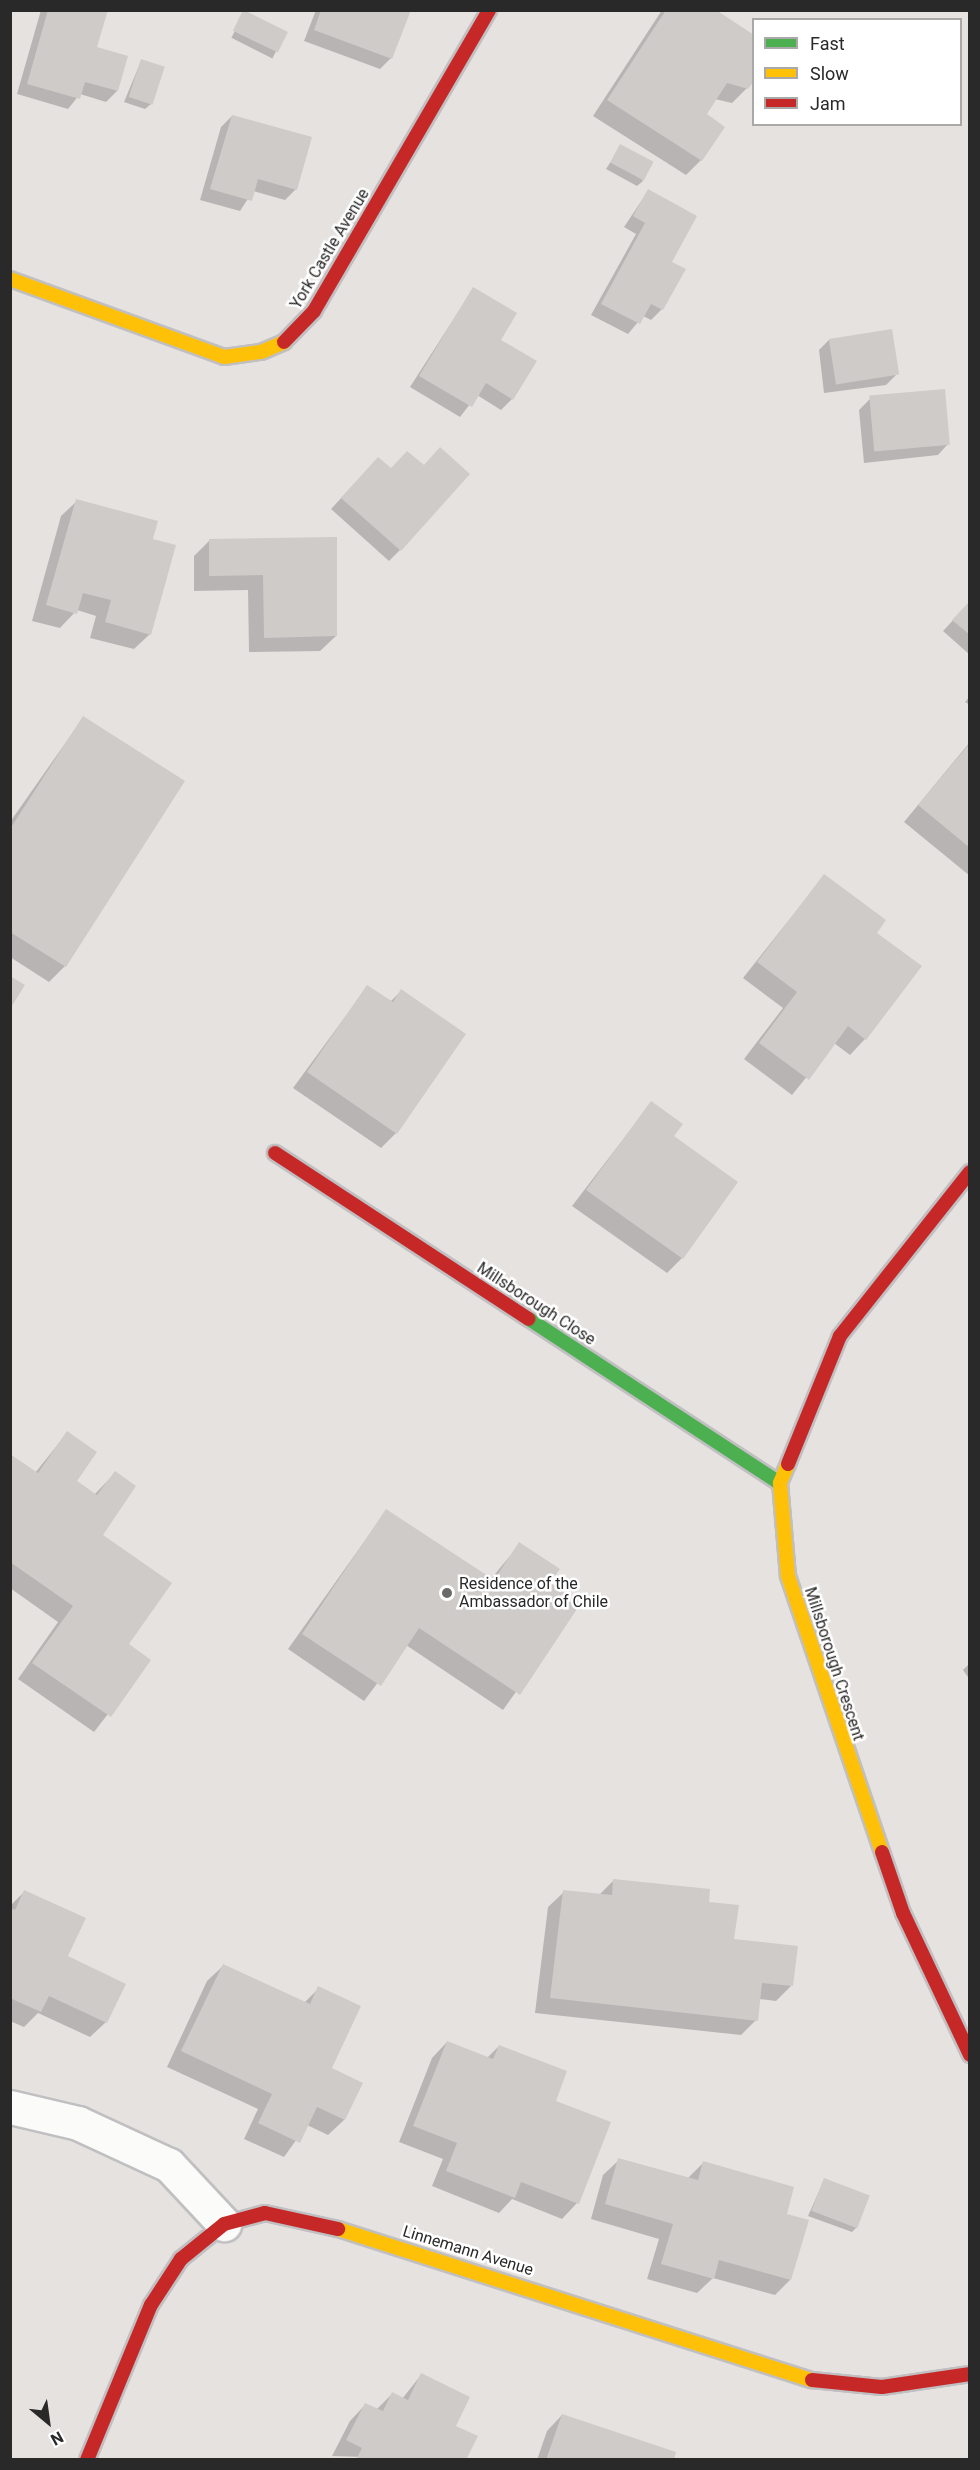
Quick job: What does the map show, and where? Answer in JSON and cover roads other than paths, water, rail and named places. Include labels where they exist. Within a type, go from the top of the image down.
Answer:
[{"type":"street","name":"York Castle Avenue","points":[[10,279],[224,357],[261,352],[290,339],[314,311],[489,10]]},
{"type":"street","name":"Millsborough Close","points":[[275,1153],[780,1483]]},
{"type":"street","name":"Millsborough Crescent","points":[[969,1172],[840,1336],[780,1483],[788,1576],[805,1635],[903,1913],[969,2055]]},
{"type":"street","points":[[10,2108],[78,2123],[169,2165],[224,2224]]},
{"type":"street","name":"Linnemann Avenue","points":[[87,2460],[151,2305],[181,2259],[224,2224],[265,2213],[306,2219],[501,2277],[804,2379],[882,2386],[969,2374]]},
{"type":"place","name":"Residence of the Ambassador of Chile","points":[[447,1593]]}]
